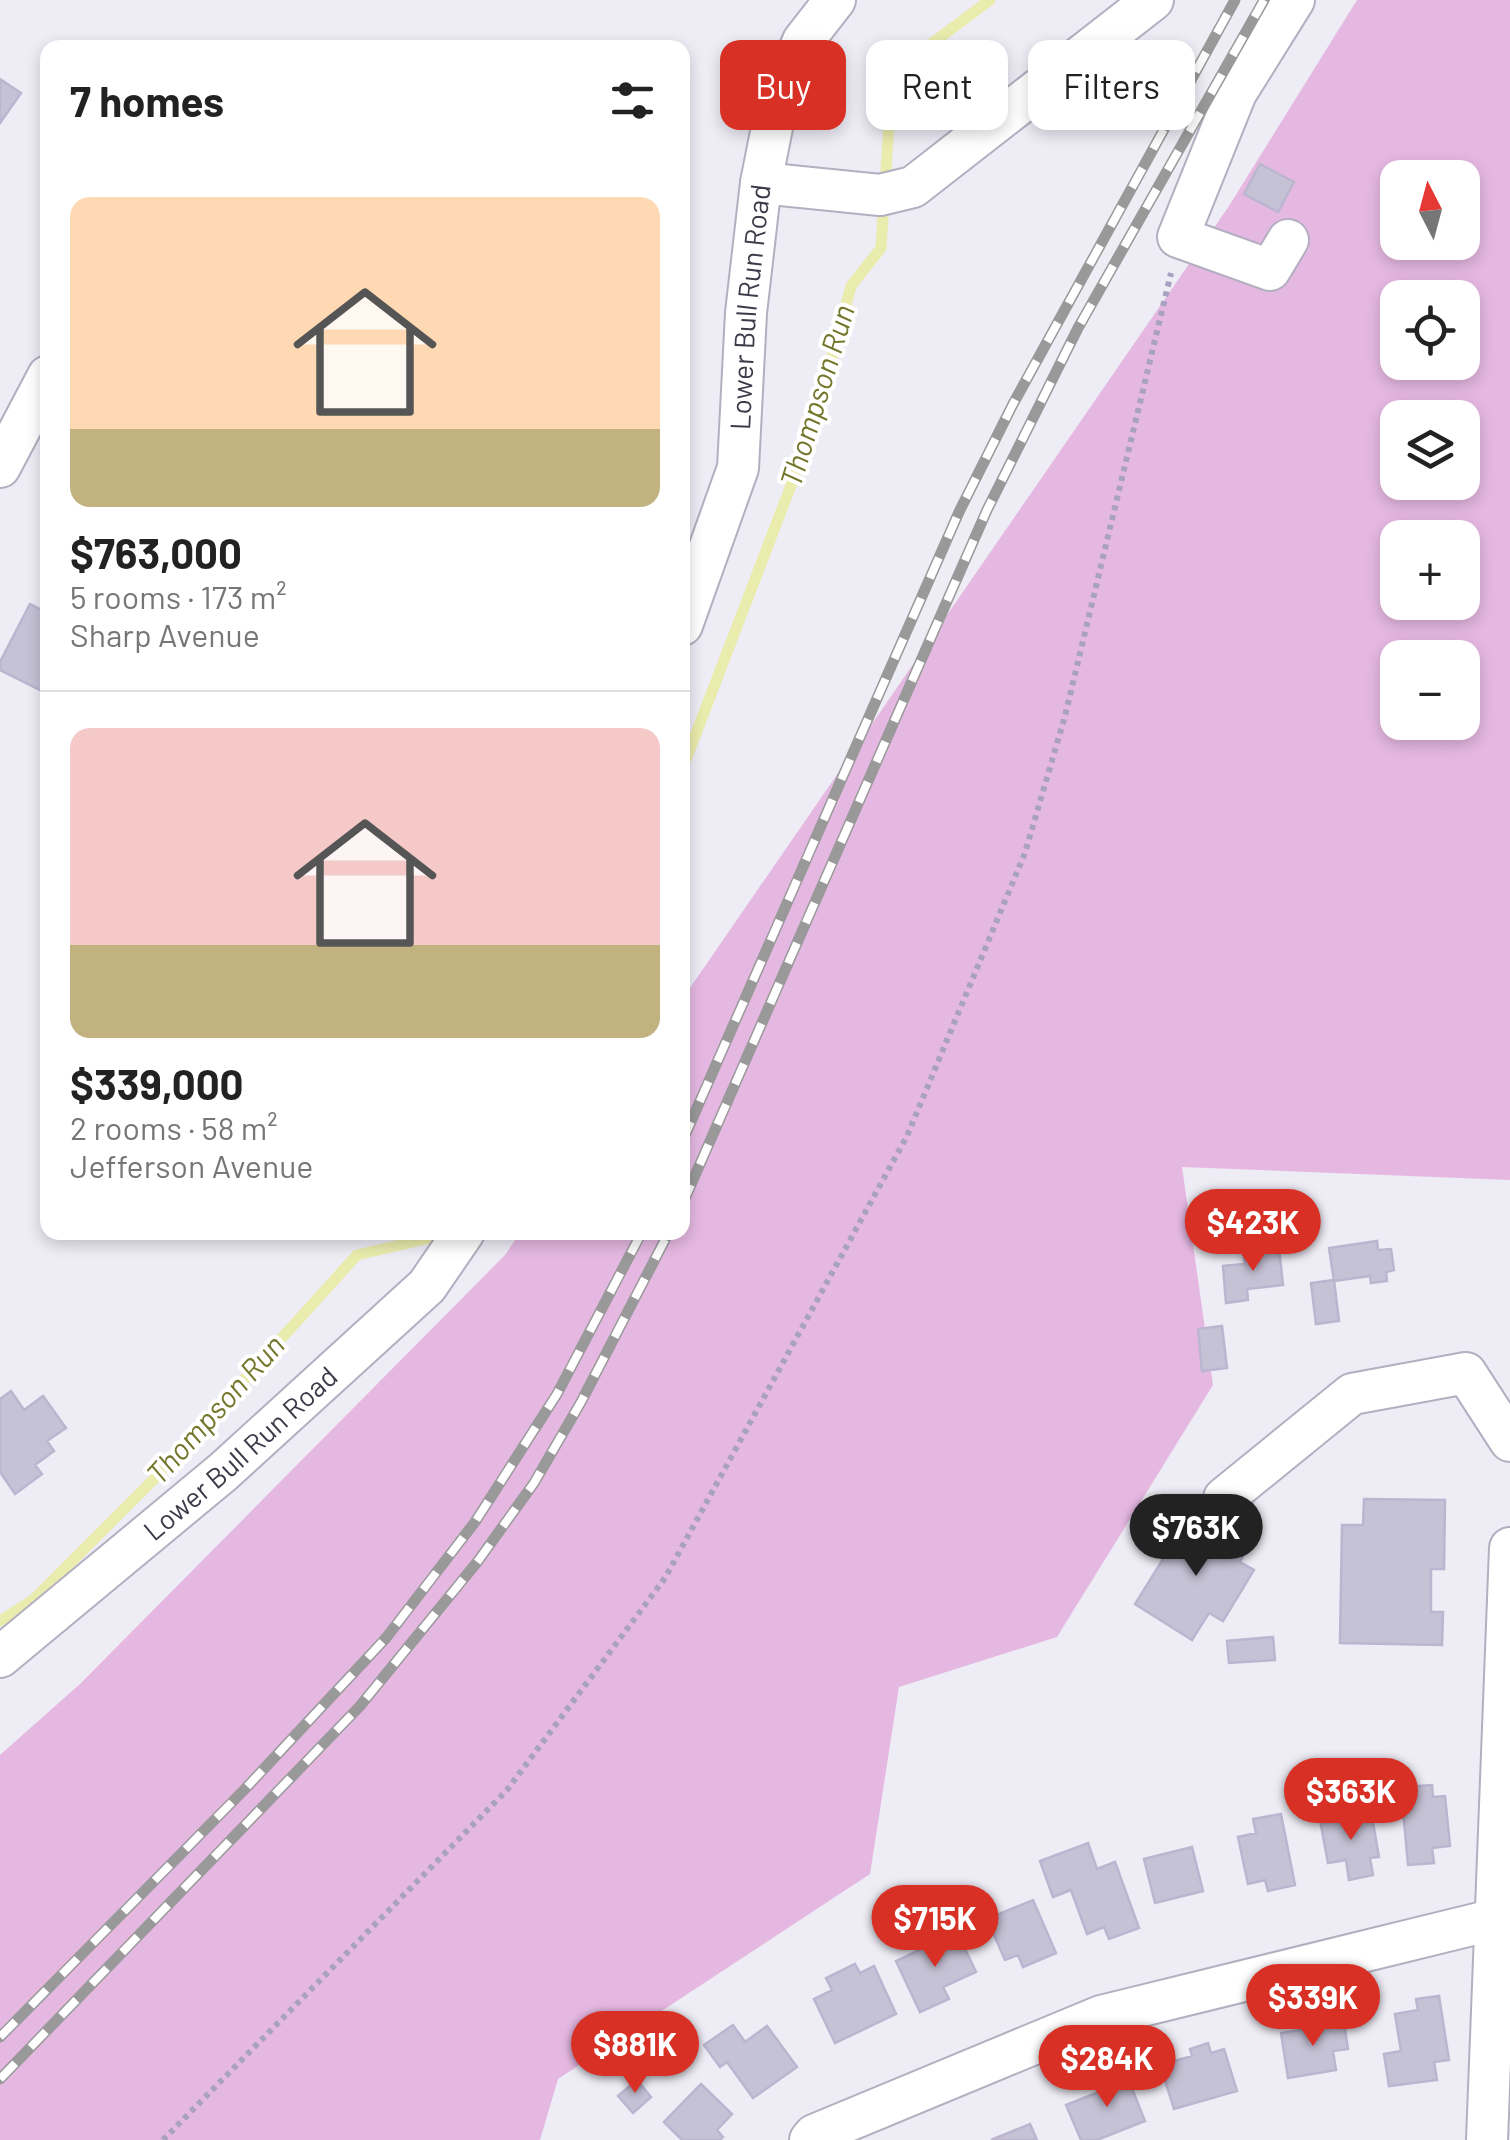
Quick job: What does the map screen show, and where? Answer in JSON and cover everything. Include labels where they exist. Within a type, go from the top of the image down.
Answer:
[{"type":"street","name":"Lower Bull Run Road","points":[[690,603],[738,468],[746,313],[761,182],[777,102],[803,41],[835,0]]},
{"type":"street","points":[[761,182],[896,193],[931,176],[1154,0]]},
{"type":"street","points":[[1288,240],[1270,270],[1178,237],[1236,93],[1294,0]]},
{"type":"street","points":[[0,467],[40,391]]},
{"type":"street","name":"Lower Bull Run Road","points":[[0,1657],[223,1472],[427,1286],[459,1240]]},
{"type":"street","points":[[1224,1498],[1352,1394],[1466,1373],[1510,1441]]},
{"type":"street","points":[[1488,2140],[1510,1548]]},
{"type":"street","points":[[810,2140],[814,2135],[1102,2016],[1496,1918]]},
{"type":"path","points":[[163,2140],[507,1790],[654,1593],[908,1136],[1025,854],[1065,716],[1162,319],[1178,237]]},
{"type":"shaded area","points":[[1357,0],[1510,0],[1510,1180],[1182,1167],[1213,1385],[1057,1637],[899,1687],[870,1874],[558,2079],[540,2140],[0,2140],[0,1755],[80,1684],[505,1255],[515,1240],[690,1240],[690,988],[1229,206]]},
{"type":"building","points":[[0,79],[21,93],[0,123]]},
{"type":"building","points":[[1260,164],[1294,182],[1278,212],[1244,194]]},
{"type":"building","points":[[30,604],[40,609],[40,690],[0,670],[0,662]]},
{"type":"building","points":[[1377,1241],[1378,1250],[1391,1249],[1394,1270],[1386,1272],[1387,1281],[1371,1283],[1370,1276],[1334,1281],[1329,1248]]},
{"type":"building","points":[[1279,1248],[1283,1285],[1247,1289],[1248,1300],[1226,1303],[1223,1266],[1245,1264],[1243,1251]]},
{"type":"building","points":[[1334,1280],[1339,1321],[1316,1324],[1311,1283]]},
{"type":"building","points":[[1222,1326],[1227,1368],[1202,1371],[1198,1329]]},
{"type":"building","points":[[11,1391],[24,1410],[43,1396],[66,1428],[47,1441],[54,1451],[35,1465],[42,1474],[15,1494],[0,1472],[0,1399]]},
{"type":"building","points":[[1364,1499],[1445,1500],[1444,1569],[1431,1569],[1431,1612],[1443,1612],[1442,1645],[1340,1643],[1342,1525],[1363,1525]]},
{"type":"building","points":[[1191,1514],[1247,1548],[1240,1562],[1254,1570],[1223,1621],[1209,1613],[1192,1640],[1135,1604]]},
{"type":"building","points":[[1273,1637],[1275,1660],[1229,1663],[1227,1641]]},
{"type":"building","points":[[1432,1785],[1433,1797],[1445,1796],[1450,1846],[1432,1848],[1434,1863],[1408,1865],[1403,1810],[1392,1811],[1390,1788]]},
{"type":"building","points":[[1371,1811],[1379,1857],[1370,1858],[1373,1875],[1349,1880],[1346,1860],[1328,1863],[1320,1820]]},
{"type":"building","points":[[1281,1814],[1295,1885],[1268,1891],[1265,1880],[1248,1884],[1238,1837],[1256,1833],[1253,1819]]},
{"type":"building","points":[[1088,1843],[1097,1869],[1115,1862],[1139,1928],[1109,1939],[1104,1927],[1087,1934],[1071,1890],[1053,1897],[1040,1861]]},
{"type":"building","points":[[1192,1847],[1203,1891],[1155,1903],[1144,1859]]},
{"type":"building","points":[[1033,1900],[1056,1953],[1023,1967],[1018,1955],[1005,1960],[987,1919]]},
{"type":"building","points":[[957,1932],[976,1972],[943,1987],[949,1999],[920,2012],[896,1961]]},
{"type":"building","points":[[855,1964],[860,1973],[874,1966],[896,2014],[835,2043],[814,1999],[832,1990],[826,1978]]},
{"type":"building","points":[[1439,1996],[1449,2060],[1434,2062],[1437,2080],[1389,2086],[1384,2054],[1401,2051],[1395,2014],[1418,2010],[1416,1999]]},
{"type":"building","points":[[1344,2023],[1348,2049],[1333,2051],[1336,2070],[1288,2078],[1281,2033]]},
{"type":"building","points":[[733,2025],[745,2042],[767,2026],[797,2067],[753,2098],[727,2062],[720,2067],[704,2045]]},
{"type":"building","points":[[1208,2043],[1211,2053],[1224,2049],[1237,2091],[1174,2109],[1160,2065],[1192,2056],[1190,2049]]},
{"type":"building","points":[[1125,2071],[1145,2121],[1097,2140],[1081,2140],[1066,2105],[1109,2088],[1106,2078]]},
{"type":"building","points":[[637,2080],[651,2097],[633,2113],[618,2096]]},
{"type":"building","points":[[701,2084],[732,2114],[717,2130],[723,2137],[720,2140],[682,2140],[664,2122]]},
{"type":"building","points":[[1030,2124],[1037,2140],[991,2140]]},
{"type":"waterway","name":"Thompson Run","points":[[690,749],[813,428],[851,286],[881,248],[891,92],[911,59],[990,0]]},
{"type":"waterway","name":"Thompson Run","points":[[0,1621],[33,1600],[156,1477],[357,1255],[421,1240]]},
{"type":"railway","points":[[690,1124],[959,512],[1013,404],[1235,0]]},
{"type":"railway","points":[[690,1187],[987,510],[1078,328],[1264,0]]},
{"type":"railway","points":[[0,2037],[245,1789],[386,1638],[475,1522],[557,1394],[638,1240]]},
{"type":"railway","points":[[0,2079],[360,1706],[478,1561],[534,1483],[665,1240]]}]
